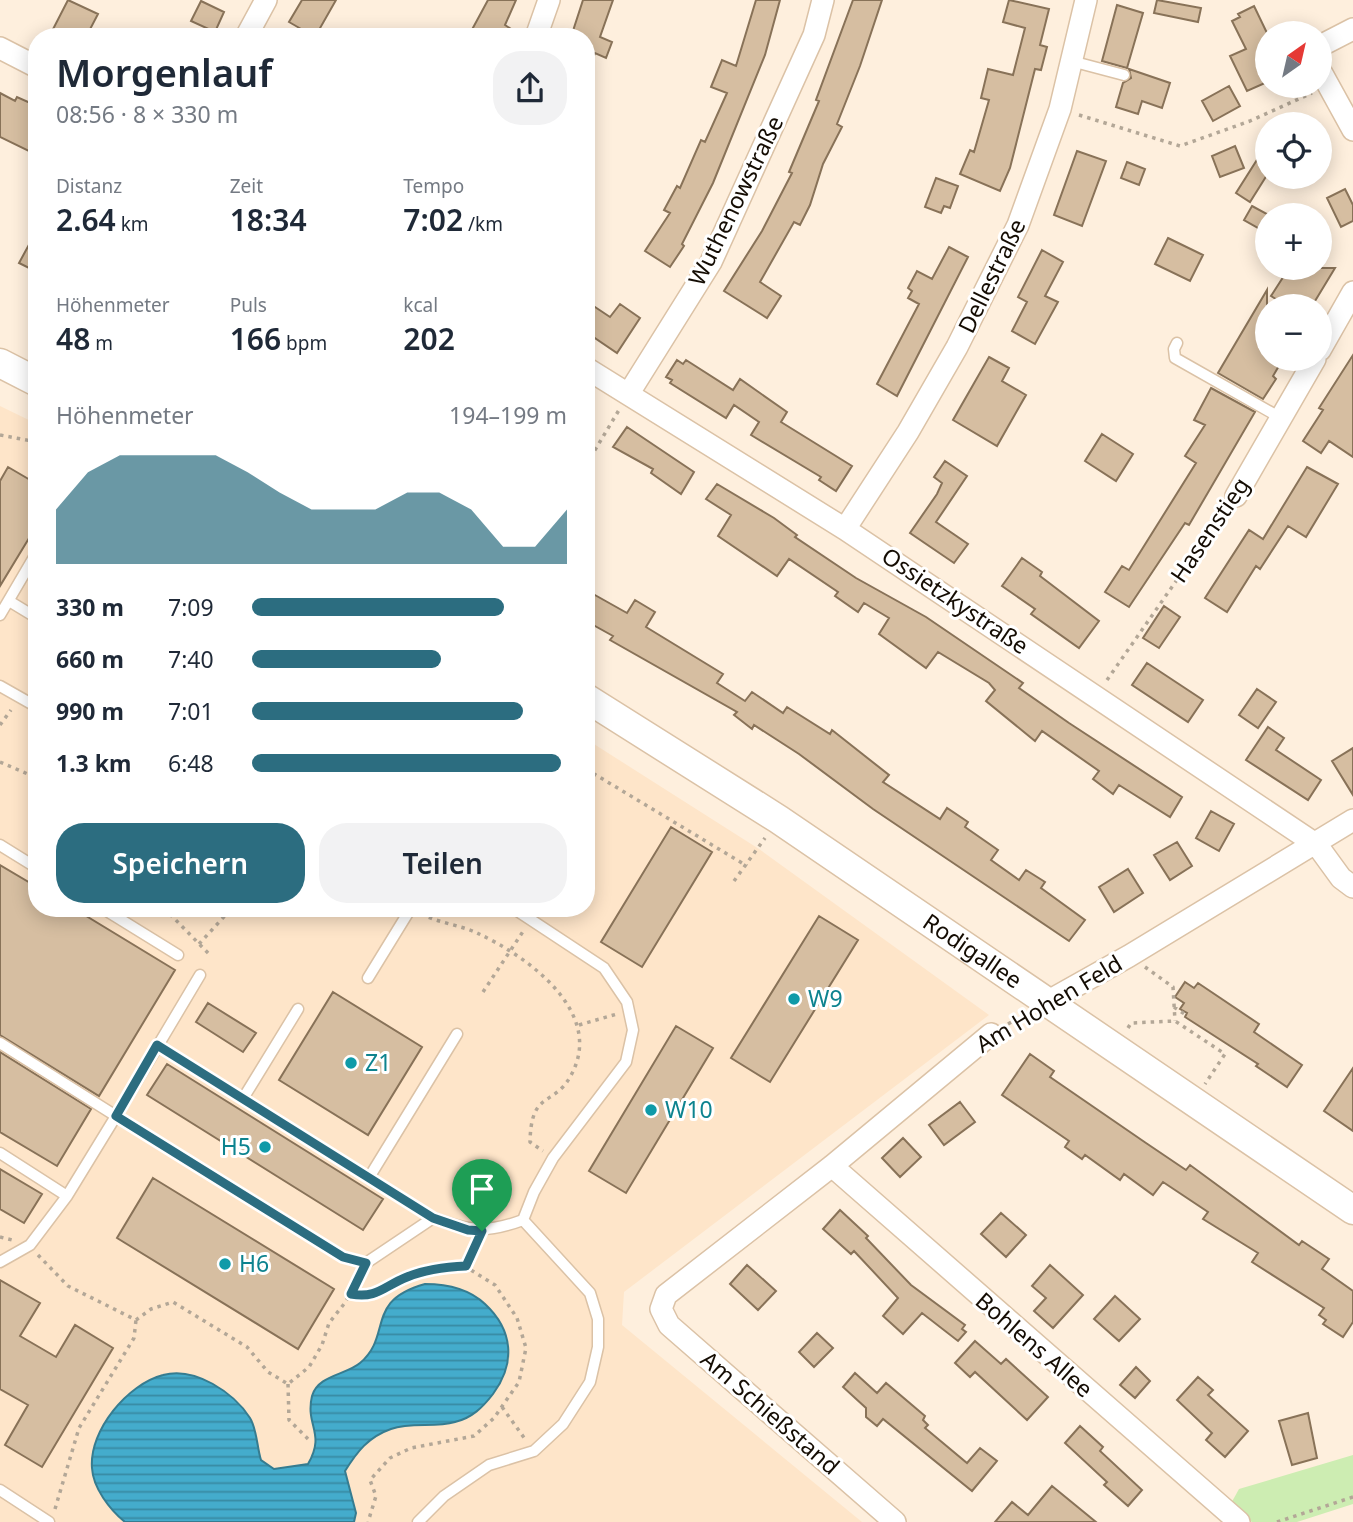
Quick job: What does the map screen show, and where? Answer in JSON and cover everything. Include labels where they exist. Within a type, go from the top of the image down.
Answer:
[{"type":"main road","points":[[0,363],[28,377]]},
{"type":"main road","name":"Rodigallee","points":[[595,704],[778,819],[1353,1210]]},
{"type":"street","points":[[251,28],[266,0]]},
{"type":"street","points":[[539,28],[549,0]]},
{"type":"street","name":"Wuthenowstraße","points":[[629,393],[716,250],[814,35],[823,0]]},
{"type":"street","name":"Dellestraße","points":[[845,529],[908,432],[957,347],[1018,225],[1060,109],[1086,0]]},
{"type":"street","points":[[1332,40],[1353,29]]},
{"type":"street","points":[[0,48],[28,62]]},
{"type":"street","points":[[1332,91],[1353,130]]},
{"type":"street","points":[[1332,329],[1353,292]]},
{"type":"street","name":"Hasenstieg","points":[[1236,496],[1308,371]]},
{"type":"street","name":"Ossietzkystraße","points":[[595,373],[845,529],[1317,845],[1341,878],[1353,887]]},
{"type":"street","name":"Am Hohen Feld","points":[[1047,1002],[1317,845],[1353,820]]},
{"type":"street","name":"Am Hohen Feld","points":[[666,1295],[832,1166],[991,1034]]},
{"type":"street","name":"Bohlens Allee","points":[[832,1166],[1239,1522]]},
{"type":"street","name":"Am Schießstand","points":[[666,1295],[661,1309],[669,1325],[895,1522]]},
{"type":"lane","points":[[1071,61],[1124,75]]},
{"type":"lane","points":[[1177,343],[1174,349],[1175,358],[1281,418]]},
{"type":"lane","points":[[0,615],[28,568]]},
{"type":"lane","points":[[9,601],[28,613]]},
{"type":"lane","points":[[0,686],[28,702]]},
{"type":"lane","points":[[0,845],[28,862]]},
{"type":"lane","points":[[117,917],[178,954]]},
{"type":"lane","points":[[368,978],[406,917]]},
{"type":"lane","points":[[523,1220],[534,1192],[553,1158],[626,1062],[633,1030],[627,1002],[604,968],[527,917]]},
{"type":"lane","points":[[0,1262],[30,1245],[67,1196],[200,975]]},
{"type":"lane","points":[[244,1097],[298,1009]]},
{"type":"lane","points":[[370,1176],[457,1034]]},
{"type":"lane","points":[[0,1043],[343,1257],[366,1263],[433,1218]]},
{"type":"lane","points":[[157,1045],[244,1097],[433,1218],[468,1230],[482,1231],[523,1220]]},
{"type":"lane","points":[[0,1153],[67,1196]]},
{"type":"lane","points":[[418,1522],[444,1496],[489,1465],[534,1451],[564,1424],[590,1382],[598,1347],[598,1320],[590,1293],[523,1220]]},
{"type":"lane","points":[[0,1490],[52,1517]]},
{"type":"path","points":[[1060,109],[1180,146],[1250,121],[1290,98]]},
{"type":"path","points":[[595,449],[629,393]]},
{"type":"path","points":[[0,435],[28,438]]},
{"type":"path","name":"Hasenstieg","points":[[1096,696],[1236,496]]},
{"type":"path","points":[[0,725],[19,698]]},
{"type":"path","points":[[0,762],[28,774]]},
{"type":"path","points":[[595,774],[747,866]]},
{"type":"path","points":[[734,881],[778,819]]},
{"type":"path","points":[[172,917],[211,956]]},
{"type":"path","points":[[198,944],[224,917]]},
{"type":"path","points":[[433,917],[477,933],[508,951],[553,986],[579,1024],[580,1055],[569,1080],[539,1104],[530,1125],[530,1142],[553,1158]]},
{"type":"path","points":[[483,992],[508,951],[532,920]]},
{"type":"path","points":[[1129,956],[1173,987],[1175,1021]]},
{"type":"path","name":"Am Hohen Feld","points":[[991,1034],[1047,1002]]},
{"type":"path","points":[[1174,1007],[1186,1015]]},
{"type":"path","points":[[579,1024],[610,1016]]},
{"type":"path","points":[[1115,1047],[1131,1024],[1175,1021],[1225,1054],[1194,1102]]},
{"type":"path","points":[[466,1266],[482,1231]]},
{"type":"path","points":[[30,1245],[68,1286],[135,1320]]},
{"type":"path","points":[[288,1384],[309,1367],[322,1345],[328,1323],[351,1294],[366,1263]]},
{"type":"path","points":[[351,1294],[367,1297],[406,1277],[434,1268],[466,1266],[495,1285],[517,1318],[526,1348],[519,1382],[502,1406],[474,1436],[411,1448],[390,1458],[370,1480],[376,1496],[368,1522]]},
{"type":"path","points":[[135,1320],[151,1309],[173,1302],[247,1347],[268,1372],[288,1384]]},
{"type":"path","points":[[52,1517],[79,1428],[135,1338],[135,1320]]},
{"type":"path","points":[[288,1384],[289,1420],[308,1439]]},
{"type":"path","points":[[502,1406],[524,1438]]},
{"type":"path","points":[[1277,1522],[1353,1497]]},
{"type":"shaded area","points":[[0,406],[28,420],[28,917],[595,917],[595,745],[759,849],[989,1015],[624,1292],[622,1325],[862,1522],[0,1522]]},
{"type":"green space","points":[[1353,1455],[1353,1504],[1297,1522],[1252,1522],[1229,1507],[1239,1489]]},
{"type":"water","points":[[425,1284],[457,1288],[472,1294],[485,1304],[506,1336],[508,1359],[505,1371],[489,1399],[467,1418],[447,1424],[391,1429],[364,1446],[345,1471],[356,1513],[354,1522],[125,1522],[103,1498],[95,1483],[92,1468],[93,1453],[104,1424],[124,1398],[137,1388],[150,1380],[175,1373],[200,1378],[234,1399],[252,1422],[261,1460],[274,1469],[308,1464],[315,1445],[311,1406],[315,1389],[326,1379],[360,1363],[376,1341],[386,1309],[406,1291]]},
{"type":"building","points":[[68,0],[98,14],[91,28],[54,28]]},
{"type":"building","points":[[302,0],[336,0],[320,28],[299,28],[289,22]]},
{"type":"building","points":[[488,0],[516,0],[505,25],[510,28],[473,28]]},
{"type":"building","points":[[583,0],[613,0],[600,37],[612,42],[606,58],[595,53],[595,28],[574,28]]},
{"type":"building","points":[[756,0],[780,0],[765,55],[713,183],[682,244],[684,246],[670,267],[645,251],[670,213],[664,210],[677,186],[680,188],[701,140],[705,142],[727,93],[711,87],[722,60],[736,66]]},
{"type":"building","points":[[853,0],[882,0],[837,124],[842,127],[823,164],[810,205],[800,225],[794,222],[760,282],[781,296],[767,318],[724,291],[762,231],[792,173],[789,172],[819,101],[816,100]]},
{"type":"building","points":[[1009,0],[1049,9],[1040,45],[1047,47],[1041,70],[1035,69],[1010,168],[1000,191],[960,174],[970,150],[974,152],[989,100],[981,98],[988,69],[1013,75],[1025,28],[1003,22]]},
{"type":"building","points":[[1157,0],[1201,8],[1198,22],[1154,13]]},
{"type":"building","points":[[201,1],[224,12],[217,28],[206,28],[191,21]]},
{"type":"building","points":[[1117,5],[1143,13],[1127,68],[1102,61]]},
{"type":"building","points":[[1254,6],[1261,21],[1255,21],[1255,87],[1247,91],[1230,56],[1246,49],[1232,21],[1240,17],[1238,14]]},
{"type":"building","points":[[1129,69],[1170,83],[1162,108],[1142,101],[1138,114],[1116,107],[1123,83],[1131,78]]},
{"type":"building","points":[[1229,86],[1240,106],[1213,121],[1202,101]]},
{"type":"building","points":[[0,93],[15,101],[17,97],[28,102],[28,151],[0,137]]},
{"type":"building","points":[[1235,146],[1244,168],[1220,177],[1212,156]]},
{"type":"building","points":[[1077,151],[1106,161],[1082,226],[1054,215]]},
{"type":"building","points":[[1127,162],[1145,169],[1139,185],[1121,178]]},
{"type":"building","points":[[1255,163],[1255,189],[1258,189],[1250,202],[1236,193]]},
{"type":"building","points":[[936,178],[958,186],[950,208],[944,206],[941,213],[925,207]]},
{"type":"building","points":[[1345,189],[1353,205],[1353,221],[1341,227],[1332,203],[1327,198]]},
{"type":"building","points":[[1252,206],[1255,208],[1255,226],[1244,220]]},
{"type":"building","points":[[1168,238],[1203,255],[1190,281],[1155,264]]},
{"type":"building","points":[[28,246],[28,268],[19,263]]},
{"type":"building","points":[[949,247],[968,257],[897,396],[877,384],[919,304],[908,298],[912,291],[908,288],[917,271],[932,279]]},
{"type":"building","points":[[1042,250],[1063,262],[1045,296],[1058,302],[1035,344],[1012,331],[1027,302],[1018,297]]},
{"type":"building","points":[[1281,280],[1328,280],[1319,294],[1272,294]]},
{"type":"building","points":[[620,304],[640,318],[617,353],[595,338],[595,307],[610,317]]},
{"type":"building","points":[[1255,310],[1255,371],[1276,371],[1273,376],[1276,379],[1263,399],[1218,373]]},
{"type":"building","points":[[1353,355],[1353,457],[1329,441],[1321,453],[1303,441],[1323,410],[1319,408]]},
{"type":"building","points":[[989,357],[1009,368],[1002,381],[1026,395],[997,446],[953,420]]},
{"type":"building","points":[[677,360],[683,364],[686,360],[733,390],[740,379],[787,412],[781,422],[852,466],[836,491],[819,480],[821,477],[751,435],[759,422],[734,405],[726,418],[670,383],[672,380],[666,377]]},
{"type":"building","points":[[1211,388],[1255,412],[1189,525],[1185,523],[1129,607],[1105,592],[1122,566],[1129,570],[1196,463],[1185,456],[1205,425],[1194,420]]},
{"type":"building","points":[[627,427],[694,472],[681,494],[651,473],[653,469],[613,447]]},
{"type":"building","points":[[1102,434],[1133,454],[1116,481],[1085,461]]},
{"type":"building","points":[[945,461],[967,476],[936,522],[968,544],[954,563],[910,533],[937,494],[942,483],[934,477]]},
{"type":"building","points":[[8,467],[28,479],[28,540],[0,586],[0,481]]},
{"type":"building","points":[[1307,467],[1338,484],[1306,537],[1288,526],[1260,569],[1256,566],[1227,612],[1205,598],[1249,530],[1263,539]]},
{"type":"building","points":[[717,484],[774,518],[797,535],[795,537],[856,578],[926,617],[1023,683],[1019,688],[1182,797],[1170,817],[1119,785],[1113,794],[1093,779],[1099,771],[1042,731],[1035,741],[986,701],[995,690],[989,683],[938,652],[926,668],[879,634],[889,618],[864,603],[858,612],[835,596],[838,592],[789,559],[777,576],[718,536],[731,515],[706,499]]},
{"type":"building","points":[[1022,558],[1042,572],[1040,576],[1099,621],[1079,648],[1031,614],[1035,609],[1002,586]]},
{"type":"building","points":[[595,595],[627,613],[635,600],[655,612],[646,627],[723,674],[717,683],[745,701],[752,692],[783,713],[787,707],[830,734],[832,730],[889,775],[883,782],[940,819],[947,808],[968,822],[965,827],[998,850],[991,860],[1019,880],[1026,870],[1045,882],[1041,888],[1085,920],[1069,941],[873,809],[799,754],[754,725],[752,729],[734,715],[737,712],[610,640],[613,636],[595,626]]},
{"type":"building","points":[[1164,606],[1180,617],[1159,648],[1143,638]]},
{"type":"building","points":[[1147,663],[1203,700],[1188,722],[1132,685]]},
{"type":"building","points":[[1257,689],[1276,702],[1258,728],[1239,715]]},
{"type":"building","points":[[1268,727],[1284,738],[1276,750],[1321,780],[1308,800],[1246,760]]},
{"type":"building","points":[[1353,748],[1353,795],[1332,761]]},
{"type":"building","points":[[1211,811],[1234,824],[1219,851],[1196,838]]},
{"type":"building","points":[[671,827],[712,852],[642,967],[601,942]]},
{"type":"building","points":[[1177,842],[1192,866],[1170,880],[1154,855]]},
{"type":"building","points":[[0,865],[28,882],[28,917],[88,917],[175,970],[99,1096],[0,1035]]},
{"type":"building","points":[[1128,869],[1143,893],[1114,912],[1099,887]]},
{"type":"building","name":"W9","points":[[819,916],[858,940],[770,1082],[731,1058]]},
{"type":"building","points":[[1185,982],[1194,988],[1198,983],[1259,1024],[1254,1032],[1302,1065],[1287,1087],[1256,1066],[1258,1064],[1185,1017],[1187,1013],[1180,1009],[1184,1003],[1175,997]]},
{"type":"building","name":"Z1","points":[[333,992],[422,1047],[368,1135],[279,1080]]},
{"type":"building","points":[[208,1003],[256,1033],[243,1052],[196,1022]]},
{"type":"building","name":"W10","points":[[676,1026],[713,1048],[626,1193],[589,1171]]},
{"type":"building","points":[[0,1052],[91,1109],[57,1166],[0,1132]]},
{"type":"building","points":[[1030,1054],[1054,1071],[1050,1077],[1146,1143],[1186,1170],[1190,1165],[1299,1245],[1302,1241],[1329,1259],[1322,1269],[1353,1291],[1353,1322],[1343,1337],[1323,1324],[1326,1320],[1319,1315],[1324,1308],[1252,1262],[1258,1253],[1203,1219],[1208,1212],[1163,1182],[1153,1195],[1124,1174],[1120,1180],[1085,1155],[1082,1159],[1065,1147],[1069,1141],[1002,1095]]},
{"type":"building","name":"H5","points":[[167,1064],[383,1199],[363,1230],[147,1095]]},
{"type":"building","points":[[1353,1068],[1353,1131],[1324,1111]]},
{"type":"building","points":[[960,1102],[975,1122],[944,1145],[929,1125]]},
{"type":"building","points":[[903,1138],[921,1157],[900,1177],[882,1158]]},
{"type":"building","points":[[0,1169],[42,1194],[24,1223],[0,1209]]},
{"type":"building","name":"H6","points":[[153,1178],[334,1289],[298,1349],[117,1238]]},
{"type":"building","points":[[840,1210],[868,1236],[866,1238],[911,1285],[965,1325],[962,1329],[966,1332],[958,1341],[922,1313],[903,1334],[883,1316],[898,1298],[854,1251],[851,1254],[823,1229]]},
{"type":"building","points":[[1001,1213],[1026,1235],[1006,1257],[981,1234]]},
{"type":"building","points":[[747,1265],[776,1291],[758,1310],[730,1284]]},
{"type":"building","points":[[1050,1265],[1083,1295],[1053,1328],[1034,1311],[1046,1298],[1032,1286]]},
{"type":"building","points":[[0,1280],[40,1303],[20,1336],[56,1357],[75,1325],[113,1348],[42,1467],[5,1445],[28,1405],[0,1389]]},
{"type":"building","points":[[1115,1296],[1140,1319],[1119,1341],[1094,1319]]},
{"type":"building","points":[[817,1333],[833,1348],[814,1367],[799,1352]]},
{"type":"building","points":[[975,1341],[1001,1364],[1006,1359],[1048,1397],[1027,1420],[975,1372],[970,1377],[955,1363]]},
{"type":"building","points":[[1136,1367],[1150,1381],[1135,1398],[1120,1385]]},
{"type":"building","points":[[855,1373],[877,1393],[886,1383],[925,1416],[923,1420],[928,1425],[925,1428],[967,1463],[980,1448],[997,1461],[972,1491],[883,1419],[877,1426],[866,1417],[866,1408],[843,1387]]},
{"type":"building","points":[[1198,1377],[1213,1390],[1208,1395],[1248,1431],[1225,1457],[1206,1440],[1212,1433],[1177,1400]]},
{"type":"building","points":[[1308,1413],[1317,1458],[1292,1465],[1279,1421]]},
{"type":"building","points":[[1080,1426],[1103,1447],[1100,1451],[1142,1490],[1128,1506],[1104,1485],[1107,1482],[1065,1443]]},
{"type":"building","points":[[1052,1486],[1096,1522],[995,1522],[1012,1502],[1028,1515]]},
{"type":"place","name":"W9","points":[[794,999]]},
{"type":"place","name":"Z1","points":[[351,1063]]},
{"type":"place","name":"W10","points":[[651,1110]]},
{"type":"place","name":"H5","points":[[265,1147]]},
{"type":"place","name":"H6","points":[[225,1264]]},
{"type":"route","points":[[157,1045],[244,1097],[433,1218],[468,1230],[482,1231],[466,1266],[434,1268],[406,1277],[367,1297],[351,1294],[366,1263],[343,1257],[116,1116],[157,1045]]}]
